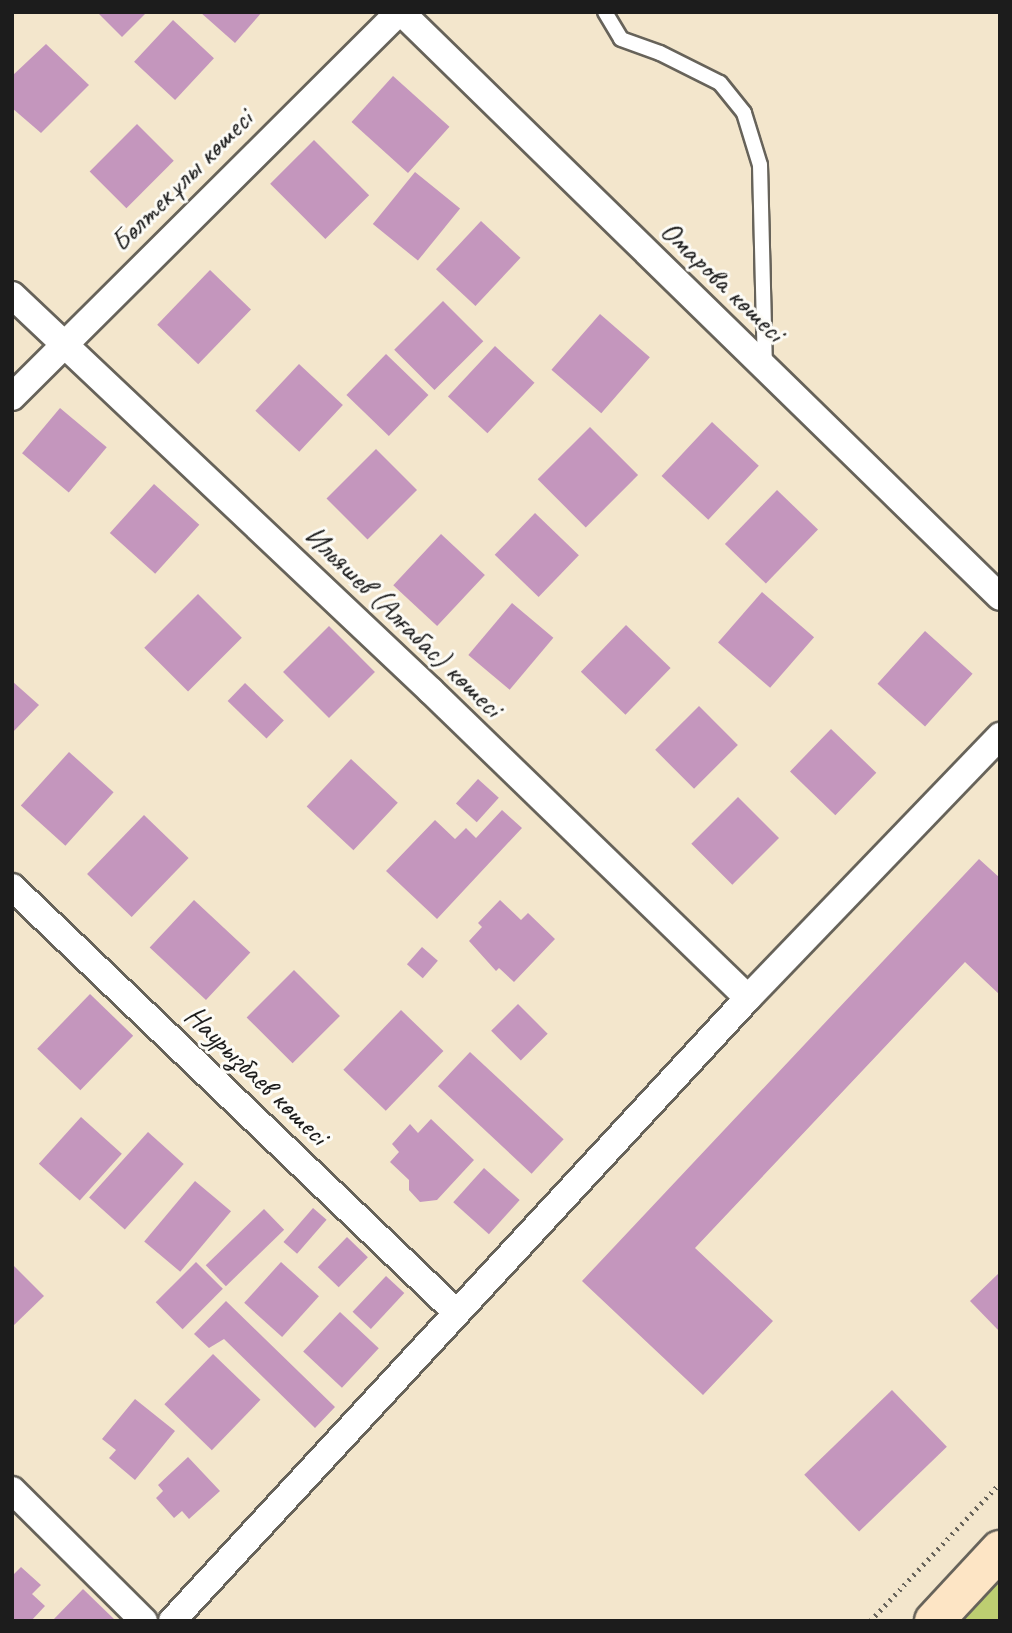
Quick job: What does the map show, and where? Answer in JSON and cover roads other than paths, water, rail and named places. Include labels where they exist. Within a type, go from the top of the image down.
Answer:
[{"type":"street","name":"Бөлтекұлы көшесі","points":[[12,397],[400,12]]},
{"type":"street","name":"Омарова көшесі","points":[[400,12],[1000,597]]},
{"type":"street","name":"Ильяшев (Алғабас) көшесі","points":[[12,295],[430,691],[748,998]]},
{"type":"street","points":[[173,1621],[748,998],[1000,736]]},
{"type":"street","name":"Наурызбаев көшесі","points":[[12,887],[456,1312]]},
{"type":"street","points":[[12,1490],[145,1621]]},
{"type":"street","points":[[934,1621],[1000,1550]]},
{"type":"lane","points":[[605,12],[621,39],[660,53],[720,83],[744,113],[761,165],[765,369]]}]
